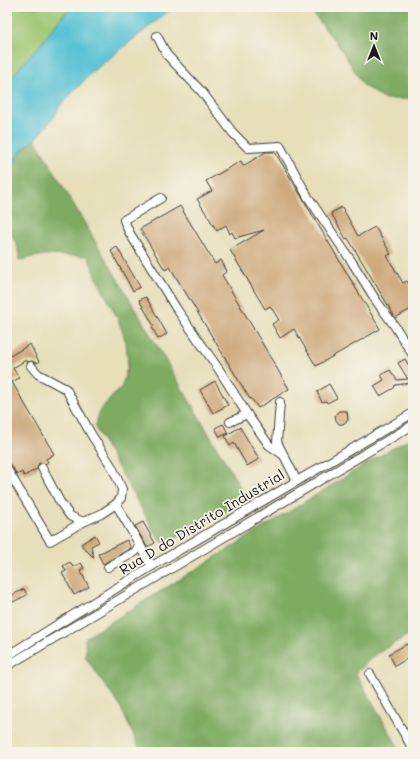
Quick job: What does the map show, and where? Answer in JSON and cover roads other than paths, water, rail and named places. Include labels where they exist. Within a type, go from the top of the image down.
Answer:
[{"type":"street","points":[[157,36],[167,55],[202,92],[233,133],[248,148],[280,146],[308,197],[352,262],[376,302],[394,325],[413,355]]},
{"type":"street","points":[[161,198],[124,220],[129,232],[172,302],[218,368],[247,414],[269,445],[282,454]]},
{"type":"street","points":[[7,469],[50,541],[83,522],[101,514],[116,504],[121,498],[122,489],[112,467],[91,434],[66,389],[38,374],[31,366]]},
{"type":"street","points":[[280,402],[277,442],[297,481]]},
{"type":"street","name":"Rua D do Distrito Industrial","points":[[7,656],[152,566],[413,413]]},
{"type":"street","points":[[230,422],[247,414]]},
{"type":"street","name":"Rua D do Distrito Industrial","points":[[7,666],[413,425]]},
{"type":"street","points":[[42,468],[60,502],[70,516],[83,522]]},
{"type":"street","points":[[116,504],[152,566]]},
{"type":"street","points":[[108,567],[135,552],[140,545]]},
{"type":"street","points":[[370,674],[413,749]]},
{"type":"water","points":[[72,7],[174,7],[92,72],[59,107],[54,117],[35,139],[22,150],[7,169],[7,84],[64,14]]},
{"type":"waterway","points":[[7,77],[13,79]]}]
